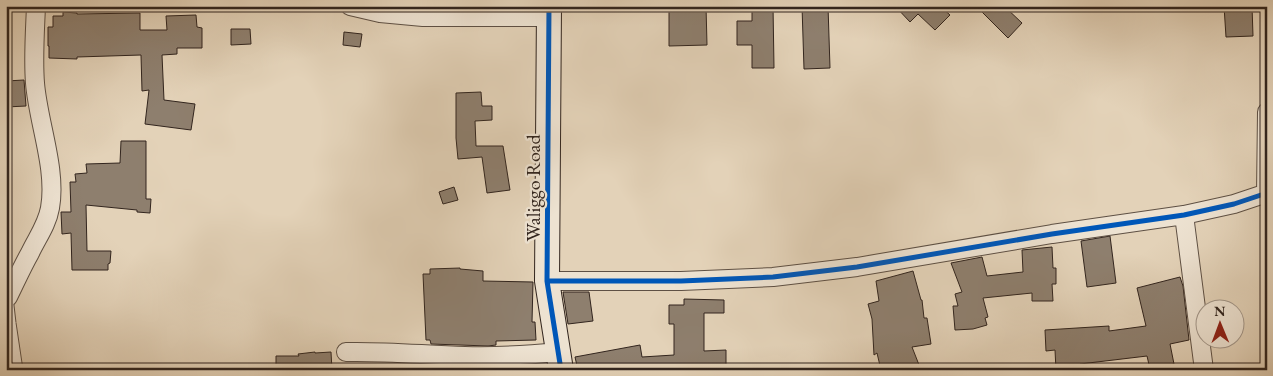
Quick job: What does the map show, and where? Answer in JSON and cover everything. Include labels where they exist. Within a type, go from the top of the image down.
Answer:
[{"type":"street","points":[[7,298],[46,224],[50,206],[49,163],[35,82],[36,6]]},
{"type":"street","points":[[350,6],[380,13],[423,17],[549,12]]},
{"type":"street","name":"Waliggo Road","points":[[549,12],[547,281],[559,361]]},
{"type":"street","points":[[547,281],[681,281],[773,277],[857,266],[1052,234],[1184,215],[1234,204],[1267,194],[1267,112]]},
{"type":"street","points":[[1184,215],[1204,370]]},
{"type":"street","points":[[346,352],[519,356],[559,361]]},
{"type":"lane","points":[[7,298],[18,370]]},
{"type":"building","points":[[669,6],[706,6],[707,45],[669,46]]},
{"type":"building","points":[[752,6],[773,6],[774,68],[752,68],[752,45],[737,45],[737,21],[752,21]]},
{"type":"building","points":[[802,6],[828,6],[830,68],[804,69]]},
{"type":"building","points":[[895,6],[940,6],[950,15],[935,30],[918,14],[910,22]]},
{"type":"building","points":[[976,6],[1004,6],[1022,23],[1008,38]]},
{"type":"building","points":[[1224,6],[1252,6],[1253,36],[1226,37]]},
{"type":"building","points":[[63,12],[77,14],[140,13],[140,30],[167,30],[166,16],[196,15],[197,27],[202,28],[202,48],[177,48],[177,54],[162,55],[164,100],[195,104],[191,130],[145,124],[149,90],[142,91],[141,55],[77,57],[77,59],[49,58],[48,27],[53,27],[53,16],[63,16]]},
{"type":"building","points":[[231,29],[250,29],[251,44],[231,45]]},
{"type":"building","points":[[344,32],[362,34],[360,47],[343,45]]},
{"type":"building","points":[[24,80],[26,106],[6,107],[6,81]]},
{"type":"building","points":[[481,92],[482,106],[492,106],[492,120],[475,121],[476,146],[503,146],[510,190],[487,193],[482,157],[458,159],[456,93]]},
{"type":"building","points":[[121,141],[146,141],[146,199],[151,199],[150,213],[86,205],[87,251],[111,251],[110,263],[108,264],[108,270],[72,270],[71,233],[62,234],[61,212],[71,212],[70,182],[76,182],[75,174],[87,173],[86,164],[120,163]]},
{"type":"building","points":[[454,187],[458,200],[443,204],[439,192]]},
{"type":"building","points":[[1110,236],[1116,283],[1087,287],[1081,241]]},
{"type":"building","points":[[1052,247],[1053,268],[1056,268],[1056,284],[1052,284],[1053,301],[1032,301],[1032,293],[983,298],[988,317],[985,318],[987,325],[973,329],[955,330],[953,306],[958,306],[955,294],[962,292],[951,263],[982,257],[987,276],[1023,272],[1022,250]]},
{"type":"building","points":[[460,268],[483,271],[483,281],[533,282],[532,322],[535,322],[536,340],[496,341],[496,345],[488,346],[431,344],[430,340],[426,340],[423,274],[430,274],[430,269]]},
{"type":"building","points":[[913,271],[922,300],[924,318],[927,318],[931,344],[912,347],[921,370],[881,370],[877,353],[874,355],[872,319],[868,304],[879,301],[876,281]]},
{"type":"building","points":[[1180,277],[1183,286],[1189,340],[1170,344],[1174,364],[1150,369],[1147,356],[1080,364],[1081,370],[1056,370],[1055,350],[1046,351],[1045,330],[1109,326],[1109,331],[1146,326],[1137,288]]},
{"type":"building","points":[[563,292],[589,292],[593,321],[568,324]]},
{"type":"building","points":[[684,299],[724,300],[724,313],[704,313],[704,351],[726,350],[726,370],[578,370],[575,357],[640,345],[642,357],[674,355],[674,324],[669,324],[669,305],[684,305]]},
{"type":"building","points":[[331,352],[332,370],[276,370],[276,356],[299,356],[298,354]]},
{"type":"building","points":[[431,365],[497,367],[497,370],[431,370]]},
{"type":"cycle path","points":[[549,6],[547,281],[561,370]]},
{"type":"cycle path","points":[[547,281],[681,281],[773,277],[857,267],[1052,234],[1184,215],[1234,204],[1267,193]]}]
